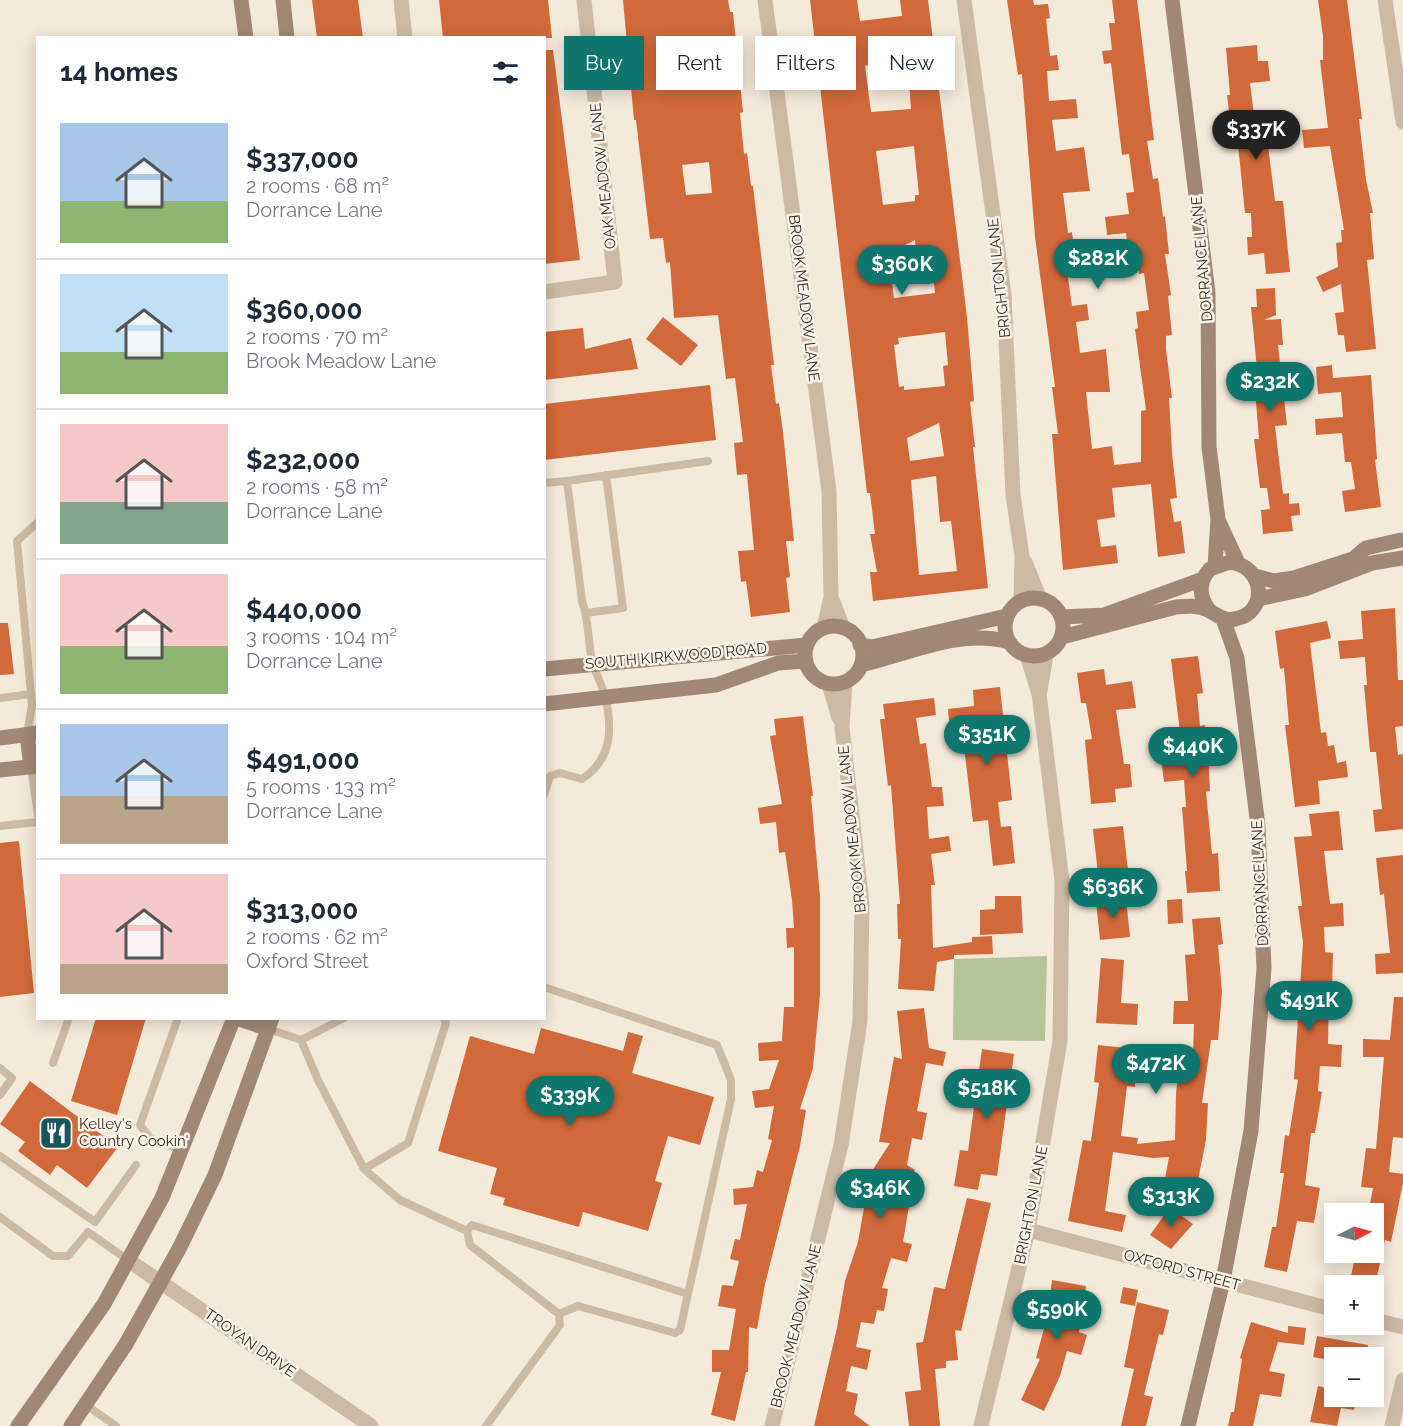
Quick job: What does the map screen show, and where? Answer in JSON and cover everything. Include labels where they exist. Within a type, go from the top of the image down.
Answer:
[{"type":"main road","points":[[242,0],[246,36]]},
{"type":"main road","points":[[283,0],[287,36]]},
{"type":"main road","name":"DORRANCE LANE","points":[[1172,0],[1208,293],[1209,447],[1218,519],[1215,566]]},
{"type":"main road","name":"DORRANCE LANE","points":[[1218,519],[1238,562]]},
{"type":"main road","points":[[1061,616],[1104,615],[1203,579],[1222,562],[1238,562],[1255,576],[1274,581],[1294,578],[1353,559],[1366,548],[1402,546]]},
{"type":"main road","points":[[1258,599],[1305,589],[1372,563],[1402,546]]},
{"type":"main road","points":[[1062,637],[1176,607],[1194,606],[1209,610],[1222,619],[1241,618],[1254,607],[1258,599],[1255,576]]},
{"type":"main road","points":[[1203,579],[1201,595],[1209,610]]},
{"type":"main road","points":[[860,645],[872,647],[1007,616],[1021,601],[1040,599],[1056,608],[1061,616],[1062,637],[1046,655],[1027,655],[1015,650],[1009,642],[1005,633],[1007,616]]},
{"type":"main road","name":"DORRANCE LANE","points":[[1188,1426],[1223,1281],[1251,1131],[1264,968],[1258,826],[1237,658],[1241,618]]},
{"type":"main road","name":"DORRANCE LANE","points":[[1222,619],[1237,658]]},
{"type":"main road","points":[[824,628],[843,628],[856,637],[860,645],[861,665],[857,672],[845,682],[829,684],[814,676],[806,661],[807,645],[817,632],[824,628]]},
{"type":"main road","points":[[861,665],[946,641],[988,636],[1009,642]]},
{"type":"main road","name":"SOUTH KIRKWOOD ROAD","points":[[546,669],[592,662],[807,645]]},
{"type":"main road","name":"SOUTH KIRKWOOD ROAD","points":[[546,704],[716,685],[778,663],[806,661]]},
{"type":"main road","points":[[0,738],[32,734],[34,767],[0,770]]},
{"type":"main road","points":[[18,1426],[104,1304],[162,1198],[234,1020]]},
{"type":"main road","points":[[71,1426],[162,1281],[215,1175],[270,1024],[247,1020]]},
{"type":"street","points":[[401,0],[405,36]]},
{"type":"street","name":"OAK MEADOW LANE","points":[[546,292],[615,282],[584,0]]},
{"type":"street","name":"BROOK MEADOW LANE","points":[[765,0],[829,491],[831,597],[824,628]]},
{"type":"street","name":"BRIGHTON LANE","points":[[964,0],[1004,295],[1013,495],[1022,556],[1021,601]]},
{"type":"street","points":[[1385,0],[1403,122]]},
{"type":"street","name":"BRIGHTON LANE","points":[[1022,556],[1040,599]]},
{"type":"street","name":"BROOK MEADOW LANE","points":[[831,597],[843,628]]},
{"type":"street","name":"BRIGHTON LANE","points":[[981,1426],[1029,1230],[1060,1041],[1062,881],[1039,694],[1027,655]]},
{"type":"street","name":"BRIGHTON LANE","points":[[1039,694],[1046,655]]},
{"type":"street","name":"BROOK MEADOW LANE","points":[[772,1426],[841,1145],[860,1021],[862,904],[842,727],[845,682]]},
{"type":"street","name":"BROOK MEADOW LANE","points":[[829,684],[842,727]]},
{"type":"street","name":"OXFORD STREET","points":[[1029,1230],[1324,1307]]},
{"type":"street","name":"TROYAN DRIVE","points":[[128,1260],[162,1281],[371,1426]]},
{"type":"street","points":[[1384,1322],[1403,1327]]},
{"type":"street","points":[[1392,1426],[1403,1380]]},
{"type":"lane","points":[[546,483],[708,461]]},
{"type":"lane","points":[[586,613],[623,608],[606,475]]},
{"type":"lane","points":[[546,789],[550,776],[560,774],[582,778],[597,769],[606,750],[609,727],[605,696],[592,662],[567,481]]},
{"type":"lane","points":[[32,734],[31,694],[34,677],[16,541],[36,524]]},
{"type":"lane","points":[[0,698],[31,694]]},
{"type":"lane","points":[[34,767],[36,791]]},
{"type":"lane","points":[[0,826],[36,822]]},
{"type":"lane","points":[[546,988],[717,1045],[731,1080],[731,1099],[680,1330],[675,1333],[578,1306],[559,1314]]},
{"type":"lane","points":[[53,1063],[68,1020]]},
{"type":"lane","points":[[177,1020],[140,1125],[150,1138],[181,1150]]},
{"type":"lane","points":[[301,1040],[340,1020]]},
{"type":"lane","points":[[364,1169],[408,1143],[446,1023],[445,1020]]},
{"type":"lane","points":[[270,1024],[301,1040],[318,1080],[364,1169],[400,1200],[466,1231],[470,1245],[559,1314],[560,1325],[486,1426]]},
{"type":"lane","points":[[0,1068],[12,1078],[0,1095]]},
{"type":"lane","points":[[0,1156],[95,1222]]},
{"type":"lane","points":[[0,1216],[53,1256],[68,1256],[136,1165]]},
{"type":"lane","points":[[466,1231],[472,1226],[688,1294]]},
{"type":"lane","points":[[88,1232],[128,1260]]},
{"type":"lane","points":[[86,1405],[116,1426]]},
{"type":"green space","points":[[1047,956],[1045,1041],[953,1040],[954,959]]},
{"type":"building","points":[[312,0],[358,0],[363,36],[317,36]]},
{"type":"building","points":[[439,0],[548,0],[552,38],[546,38],[546,36],[443,36]]},
{"type":"building","points":[[623,0],[728,0],[730,12],[733,12],[735,36],[656,36],[656,90],[741,90],[743,112],[740,113],[744,154],[747,153],[751,186],[753,186],[774,365],[771,365],[776,404],[779,403],[783,432],[794,541],[786,541],[790,577],[786,578],[790,612],[751,617],[746,581],[741,582],[738,551],[754,550],[747,474],[737,475],[734,443],[743,442],[735,378],[726,379],[718,315],[674,318],[670,262],[666,263],[663,238],[650,239],[636,120],[634,120],[631,90],[644,90],[644,36],[626,36]],"holes":[[[709,162],[712,193],[686,195],[682,165]]]},
{"type":"building","points":[[810,0],[857,0],[860,21],[902,16],[900,0],[928,0],[932,36],[868,36],[868,65],[865,66],[871,112],[911,109],[910,90],[939,90],[967,317],[974,401],[970,402],[975,447],[973,447],[988,588],[873,601],[870,572],[877,572],[870,534],[875,534],[870,493],[867,493],[820,90],[856,90],[856,36],[814,36]],"holes":[[[914,146],[919,195],[915,195],[915,201],[883,205],[876,151]],[[915,240],[918,268],[932,266],[935,293],[894,298],[888,254]],[[945,332],[948,365],[943,366],[945,386],[904,390],[904,386],[899,387],[894,345],[899,344],[898,338]],[[939,423],[944,456],[910,461],[907,438]],[[936,476],[940,522],[951,521],[957,571],[919,575],[911,480]]]},
{"type":"building","points":[[1007,0],[1033,0],[1034,5],[1048,4],[1050,18],[1046,19],[1050,56],[1057,55],[1059,70],[1047,71],[1049,101],[1076,99],[1078,118],[1052,120],[1056,151],[1084,147],[1090,191],[1063,193],[1068,233],[1072,232],[1074,250],[1090,248],[1092,268],[1067,271],[1072,306],[1087,304],[1089,320],[1076,322],[1080,353],[1106,349],[1110,392],[1086,392],[1092,449],[1112,446],[1114,465],[1141,462],[1141,411],[1146,410],[1135,329],[1138,328],[1136,312],[1149,310],[1144,273],[1139,274],[1136,257],[1129,258],[1126,233],[1107,235],[1105,217],[1129,214],[1126,193],[1134,192],[1129,154],[1122,155],[1111,63],[1104,64],[1102,51],[1112,50],[1109,23],[1115,23],[1112,0],[1137,0],[1154,140],[1147,141],[1153,179],[1158,178],[1169,254],[1165,254],[1171,295],[1168,296],[1172,335],[1166,336],[1166,349],[1172,398],[1169,398],[1177,498],[1170,499],[1174,522],[1181,521],[1185,553],[1158,557],[1151,484],[1112,488],[1115,517],[1097,520],[1101,547],[1116,545],[1118,563],[1063,570],[1052,434],[1058,434],[1052,387],[1055,387],[1035,237],[1022,74],[1018,75]]},
{"type":"building","points":[[1318,0],[1347,0],[1362,119],[1359,119],[1366,180],[1373,213],[1370,213],[1374,259],[1367,260],[1376,349],[1346,352],[1344,335],[1338,335],[1335,313],[1344,312],[1341,284],[1323,292],[1316,277],[1338,267],[1336,243],[1342,242],[1341,230],[1344,230],[1330,146],[1304,148],[1302,130],[1328,128],[1320,60],[1323,60],[1323,36]]},
{"type":"building","points":[[1257,45],[1258,61],[1268,61],[1270,81],[1250,83],[1257,140],[1267,138],[1275,201],[1283,201],[1290,272],[1266,274],[1264,253],[1248,255],[1247,237],[1252,237],[1251,213],[1245,213],[1237,135],[1232,135],[1227,95],[1230,95],[1226,48]]},
{"type":"building","points":[[546,50],[553,50],[580,260],[546,264]]},
{"type":"building","points":[[1275,288],[1276,315],[1264,320],[1281,319],[1283,345],[1278,345],[1287,425],[1275,426],[1283,494],[1289,493],[1289,504],[1299,503],[1300,515],[1291,516],[1293,531],[1263,534],[1261,510],[1270,509],[1267,488],[1260,488],[1254,439],[1259,439],[1255,390],[1259,390],[1251,307],[1257,307],[1256,289]]},
{"type":"building","points":[[663,317],[698,345],[681,366],[646,339]]},
{"type":"building","points":[[583,328],[585,349],[631,338],[638,369],[546,380],[546,332]]},
{"type":"building","points":[[1332,365],[1333,378],[1371,375],[1377,459],[1375,460],[1381,507],[1345,512],[1342,491],[1355,489],[1351,462],[1345,462],[1342,433],[1316,435],[1315,419],[1343,417],[1341,392],[1318,394],[1316,367]]},
{"type":"building","points":[[710,385],[716,440],[546,460],[546,404]]},
{"type":"building","points":[[1395,608],[1398,680],[1403,680],[1403,726],[1395,727],[1398,755],[1403,754],[1403,829],[1375,832],[1373,810],[1382,809],[1376,752],[1370,752],[1364,685],[1367,685],[1365,657],[1340,659],[1338,641],[1363,639],[1361,611]]},
{"type":"building","points":[[1327,621],[1331,638],[1310,643],[1321,733],[1326,732],[1328,746],[1334,745],[1337,763],[1346,761],[1348,777],[1318,781],[1320,804],[1295,807],[1285,725],[1289,725],[1284,668],[1280,669],[1275,631]]},
{"type":"building","points":[[0,623],[8,623],[14,674],[0,675]]},
{"type":"building","points":[[1198,656],[1203,693],[1197,694],[1200,726],[1205,725],[1208,750],[1210,791],[1206,792],[1212,854],[1218,853],[1220,891],[1187,893],[1182,807],[1186,807],[1184,780],[1164,782],[1161,758],[1176,757],[1174,740],[1181,740],[1171,659]]},
{"type":"building","points":[[1104,669],[1106,685],[1132,681],[1136,708],[1116,710],[1124,764],[1130,764],[1132,787],[1115,789],[1116,802],[1091,804],[1085,740],[1092,739],[1086,703],[1081,703],[1077,673]]},
{"type":"building","points":[[1000,687],[1012,800],[998,802],[1001,827],[1011,826],[1015,863],[993,866],[988,820],[973,822],[962,730],[950,731],[948,709],[974,706],[973,690]]},
{"type":"building","points":[[934,698],[936,715],[916,718],[920,744],[926,743],[932,787],[942,787],[944,806],[927,807],[929,839],[949,836],[951,851],[931,854],[935,885],[931,885],[933,948],[972,942],[972,937],[992,936],[993,954],[954,955],[954,959],[937,962],[934,991],[898,989],[901,939],[898,939],[897,904],[900,904],[891,785],[888,786],[880,719],[885,719],[883,704]]},
{"type":"building","points":[[803,716],[813,796],[811,796],[820,897],[820,995],[813,1068],[800,1109],[806,1110],[800,1146],[765,1284],[757,1329],[749,1327],[748,1372],[746,1372],[735,1421],[711,1415],[721,1372],[712,1372],[712,1350],[729,1350],[736,1309],[718,1306],[722,1285],[733,1286],[739,1261],[730,1259],[735,1239],[740,1240],[747,1204],[734,1205],[733,1189],[753,1187],[757,1170],[763,1172],[772,1140],[768,1139],[774,1106],[755,1108],[752,1091],[769,1089],[779,1060],[759,1061],[758,1043],[782,1041],[784,1007],[794,1007],[794,947],[787,948],[786,928],[794,928],[785,852],[779,853],[776,822],[760,824],[758,808],[782,804],[770,736],[776,735],[774,719]]},
{"type":"building","points":[[1339,811],[1343,850],[1324,851],[1330,904],[1343,903],[1344,926],[1324,927],[1325,952],[1333,953],[1332,990],[1329,989],[1328,1044],[1342,1045],[1341,1067],[1320,1066],[1318,1091],[1322,1092],[1315,1133],[1311,1133],[1305,1185],[1320,1188],[1314,1223],[1297,1221],[1287,1272],[1264,1267],[1272,1227],[1276,1227],[1284,1173],[1280,1173],[1285,1135],[1289,1136],[1298,1080],[1294,1079],[1303,942],[1298,906],[1302,906],[1294,837],[1312,836],[1309,814]]},
{"type":"building","points":[[1123,826],[1128,870],[1098,874],[1093,829]]},
{"type":"building","points":[[19,841],[34,993],[0,997],[0,843]]},
{"type":"building","points":[[1403,855],[1403,973],[1376,974],[1375,954],[1390,953],[1384,894],[1380,895],[1376,858]]},
{"type":"building","points":[[1148,876],[1150,892],[1133,893],[1132,878]]},
{"type":"building","points":[[995,896],[1021,896],[1023,933],[980,935],[980,910],[995,909]]},
{"type":"building","points":[[1126,898],[1130,937],[1100,940],[1096,901]]},
{"type":"building","points":[[1182,899],[1183,923],[1168,924],[1167,900]]},
{"type":"building","points":[[1220,917],[1223,944],[1218,945],[1222,992],[1218,1040],[1211,1040],[1202,1103],[1208,1103],[1206,1140],[1195,1195],[1163,1189],[1169,1157],[1153,1158],[1113,1152],[1105,1211],[1126,1215],[1122,1232],[1068,1221],[1083,1140],[1091,1141],[1099,1083],[1094,1082],[1098,1045],[1126,1048],[1124,1067],[1136,1068],[1135,1087],[1127,1086],[1121,1136],[1138,1138],[1137,1144],[1175,1140],[1176,1093],[1181,1051],[1193,1053],[1194,1024],[1173,1024],[1174,1001],[1188,1001],[1185,955],[1195,954],[1192,919]]},
{"type":"building","points":[[1101,958],[1124,960],[1121,1003],[1138,1004],[1137,1025],[1096,1023]]},
{"type":"building","points":[[1394,997],[1403,997],[1403,1138],[1393,1137],[1389,1172],[1403,1174],[1403,1183],[1391,1242],[1385,1240],[1384,1245],[1384,1203],[1370,1203],[1373,1188],[1361,1187],[1366,1148],[1376,1149],[1384,1057],[1363,1057],[1363,1039],[1390,1040]]},
{"type":"building","points":[[924,1008],[929,1048],[946,1052],[943,1066],[926,1063],[917,1111],[927,1113],[922,1140],[912,1138],[907,1165],[915,1170],[897,1197],[910,1200],[903,1242],[912,1244],[907,1262],[891,1258],[882,1288],[888,1289],[884,1311],[877,1310],[874,1324],[861,1322],[856,1347],[871,1350],[867,1370],[851,1366],[846,1391],[858,1394],[854,1414],[870,1426],[814,1426],[837,1328],[845,1281],[858,1242],[870,1174],[890,1143],[879,1142],[894,1057],[902,1059],[897,1011]]},
{"type":"building","points":[[95,1020],[145,1020],[117,1115],[71,1101]]},
{"type":"building","points":[[541,1028],[623,1051],[628,1032],[643,1036],[632,1073],[714,1097],[700,1145],[668,1136],[655,1181],[662,1183],[648,1231],[583,1212],[579,1227],[503,1205],[505,1198],[490,1194],[497,1168],[438,1151],[470,1036],[534,1054]]},
{"type":"building","points":[[982,1049],[1014,1054],[997,1176],[981,1174],[978,1190],[954,1186],[960,1150],[968,1151]]},
{"type":"building","name":"Kelley's Country Cookin'","points":[[30,1081],[118,1147],[87,1188],[57,1165],[50,1175],[18,1151],[25,1142],[0,1124]]},
{"type":"building","points":[[967,1198],[991,1203],[961,1331],[955,1330],[958,1360],[946,1361],[946,1368],[935,1369],[940,1426],[909,1426],[905,1392],[921,1390],[916,1343],[923,1342],[934,1287],[945,1289]]},
{"type":"building","points":[[1170,1207],[1193,1224],[1171,1249],[1150,1235]]},
{"type":"building","points":[[1354,1263],[1380,1263],[1377,1275],[1351,1275]]},
{"type":"building","points":[[1052,1280],[1086,1286],[1079,1332],[1087,1335],[1081,1355],[1067,1351],[1060,1376],[1044,1411],[1021,1400],[1040,1359],[1036,1358],[1048,1314]]},
{"type":"building","points":[[1123,1287],[1138,1290],[1135,1306],[1120,1303]]},
{"type":"building","points":[[1137,1302],[1169,1310],[1163,1335],[1159,1334],[1144,1395],[1153,1397],[1146,1426],[1121,1426],[1134,1369],[1124,1367]]},
{"type":"building","points":[[1251,1322],[1288,1333],[1288,1326],[1306,1328],[1304,1345],[1278,1342],[1269,1371],[1285,1374],[1281,1397],[1260,1394],[1253,1426],[1228,1426],[1231,1412],[1234,1412],[1242,1359],[1240,1358]]},
{"type":"building","points":[[1317,1336],[1368,1345],[1368,1347],[1324,1347],[1324,1359],[1313,1357]]},
{"type":"building","points":[[1318,1386],[1324,1387],[1324,1407],[1355,1407],[1354,1410],[1341,1408],[1337,1426],[1310,1422]]},
{"type":"place","name":"Kelley's Country Cookin'","points":[[56,1133]]}]
